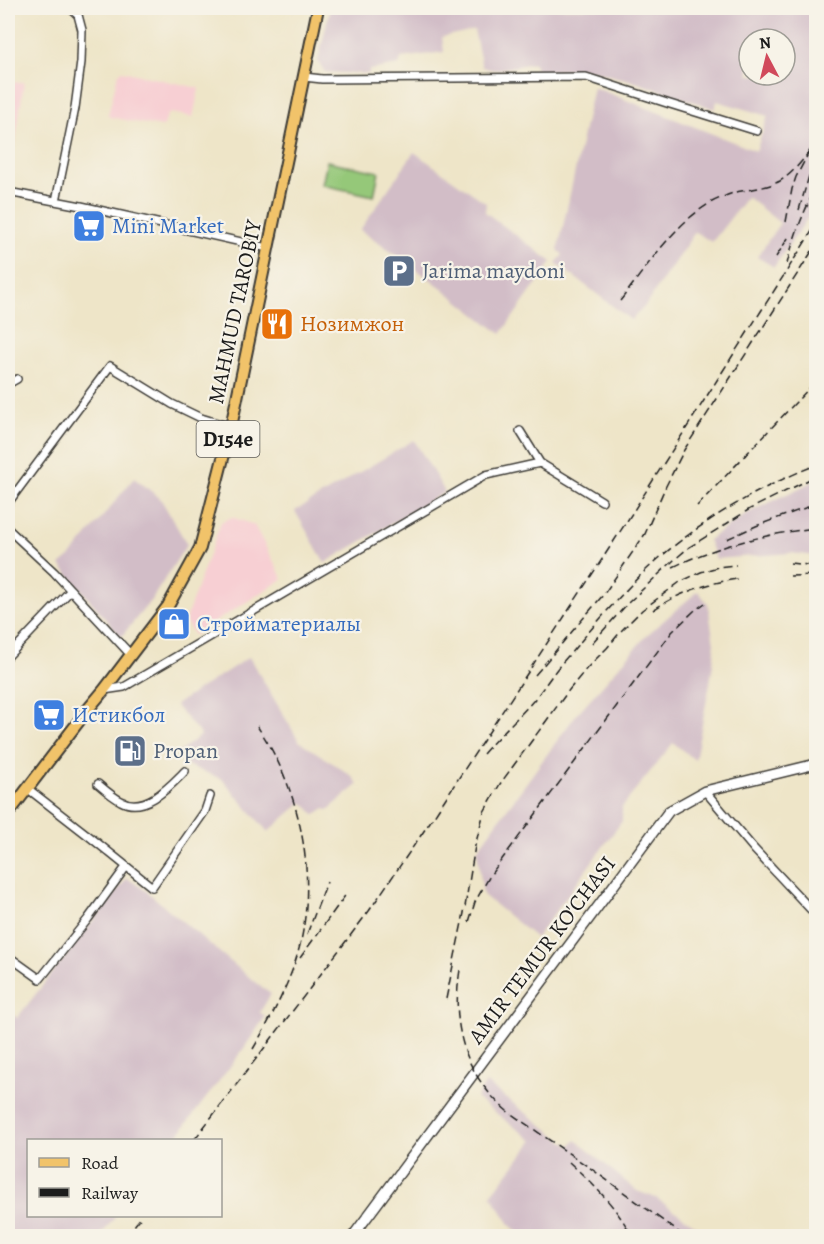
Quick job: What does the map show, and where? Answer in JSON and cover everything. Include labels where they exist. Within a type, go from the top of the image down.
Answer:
[{"type":"main road","name":"MAHMUD TAROBIY","points":[[8,814],[168,606],[200,548],[231,427],[318,8]]},
{"type":"street","points":[[56,201],[75,108],[81,62],[82,30],[78,15],[70,8]]},
{"type":"street","points":[[304,77],[322,79],[586,77],[757,131]]},
{"type":"street","points":[[8,192],[268,248]]},
{"type":"street","points":[[8,503],[110,366],[172,404],[201,418],[231,427]]},
{"type":"street","points":[[8,384],[17,379]]},
{"type":"street","points":[[520,432],[540,463],[602,501]]},
{"type":"street","points":[[104,690],[124,687],[486,475],[540,463]]},
{"type":"street","points":[[8,529],[54,572],[131,655]]},
{"type":"street","points":[[8,656],[71,590]]},
{"type":"street","name":"AMIR TEMUR KO'CHASI","points":[[353,1236],[669,811],[705,791],[816,764]]},
{"type":"street","points":[[98,784],[122,802],[138,803],[154,799],[185,771]]},
{"type":"street","points":[[27,789],[152,886],[205,811],[210,796]]},
{"type":"street","points":[[705,791],[754,849],[816,915]]},
{"type":"street","points":[[8,956],[40,979],[126,867]]},
{"type":"shaded area","points":[[330,8],[816,8],[816,206],[774,267],[757,257],[780,223],[747,197],[712,242],[695,232],[645,306],[631,320],[556,263],[563,255],[558,250],[593,87],[756,151],[768,116],[717,101],[715,109],[629,80],[588,70],[536,71],[534,63],[494,70],[482,67],[474,30],[442,37],[444,52],[401,58],[399,65],[369,70],[369,74],[325,72],[318,62]]},
{"type":"shaded area","points":[[122,71],[198,88],[193,117],[171,113],[167,115],[162,127],[109,117],[118,74]]},
{"type":"shaded area","points":[[24,82],[15,145],[8,143],[8,83]]},
{"type":"shaded area","points":[[414,152],[486,203],[485,212],[552,262],[501,334],[434,282],[360,230]]},
{"type":"shaded area","points":[[414,440],[445,492],[325,563],[295,511]]},
{"type":"shaded area","points":[[134,478],[160,498],[187,544],[152,599],[121,637],[60,565],[71,556]]},
{"type":"shaded area","points":[[816,480],[816,556],[791,553],[716,559],[708,540],[748,513]]},
{"type":"shaded area","points":[[232,517],[254,525],[283,579],[194,635],[185,621],[221,522]]},
{"type":"shaded area","points":[[698,591],[708,604],[715,650],[695,760],[673,743],[622,807],[622,821],[536,938],[483,895],[477,850],[576,715],[647,635]]},
{"type":"shaded area","points":[[249,657],[299,741],[352,776],[358,785],[328,810],[324,809],[315,815],[305,804],[301,803],[268,832],[222,779],[189,766],[177,754],[201,735],[175,705]]},
{"type":"shaded area","points":[[127,878],[145,890],[271,994],[260,1012],[265,1017],[175,1139],[27,1139],[27,1217],[115,1217],[100,1236],[8,1236],[8,1011],[17,1018]]},
{"type":"shaded area","points":[[486,1083],[570,1146],[576,1140],[637,1191],[656,1198],[711,1236],[522,1236],[511,1226],[491,1195],[533,1141],[476,1098]]},
{"type":"green space","points":[[327,161],[379,172],[374,196],[322,185]]},
{"type":"railway","points":[[786,222],[796,177],[816,139]]},
{"type":"railway","points":[[620,301],[672,235],[696,212],[729,194],[764,187],[780,181],[809,152]]},
{"type":"railway","points":[[799,210],[816,152]]},
{"type":"railway","points":[[787,264],[799,225],[816,188]]},
{"type":"railway","points":[[195,1139],[369,911],[428,825],[629,518],[816,225]]},
{"type":"railway","points":[[776,257],[790,235]]},
{"type":"railway","points":[[535,675],[604,594],[645,534],[684,450],[816,245]]},
{"type":"railway","points":[[697,506],[816,381]]},
{"type":"railway","points":[[483,754],[533,701],[561,664],[612,605],[671,548],[693,531],[741,501],[766,487],[816,465]]},
{"type":"railway","points":[[592,643],[629,602],[688,548],[750,509],[816,476]]},
{"type":"railway","points":[[727,539],[816,504]]},
{"type":"railway","points":[[673,567],[707,552],[743,542],[816,528]]},
{"type":"railway","points":[[790,563],[816,566]]},
{"type":"railway","points":[[446,999],[475,846],[484,812],[500,784],[569,690],[642,610],[680,582],[701,572],[736,565]]},
{"type":"railway","points":[[790,576],[816,575]]},
{"type":"railway","points":[[653,610],[693,590],[737,579]]},
{"type":"railway","points":[[469,922],[475,902],[491,874],[672,632],[705,603]]},
{"type":"railway","points":[[253,1049],[275,1009],[294,966],[302,936],[307,882],[305,854],[293,800],[271,749],[257,726]]},
{"type":"railway","points":[[307,934],[327,882]]},
{"type":"railway","points":[[300,958],[347,893]]},
{"type":"railway","points":[[460,970],[458,1010],[464,1047],[471,1065],[492,1097],[507,1111],[684,1236]]},
{"type":"railway","points":[[569,1162],[611,1205],[632,1236]]},
{"type":"railway","points":[[126,1236],[141,1217]]},
{"type":"place","name":"Mini Market","points":[[89,226]]},
{"type":"place","name":"Jarima maydoni","points":[[399,271]]},
{"type":"place","name":"Нозимжон","points":[[277,324]]},
{"type":"place","name":"Стройматериалы","points":[[174,624]]},
{"type":"place","name":"Истикбол","points":[[49,715]]},
{"type":"place","name":"Propan","points":[[130,751]]}]
